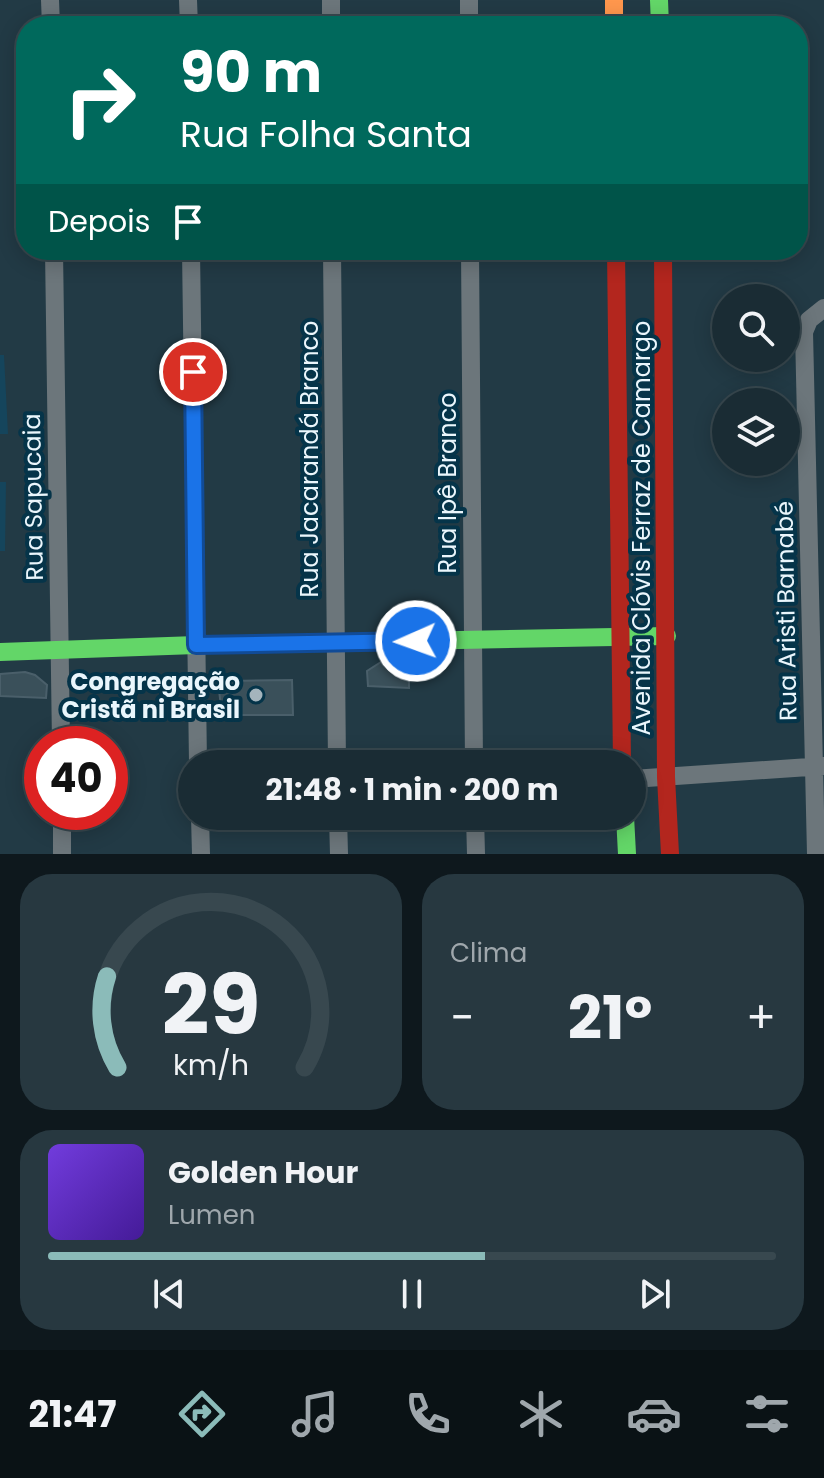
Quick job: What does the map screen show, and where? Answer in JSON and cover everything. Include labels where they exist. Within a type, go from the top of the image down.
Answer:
[{"type":"main road","name":"Avenida Clóvis Ferraz de Camargo","points":[[616,260],[622,750]]},
{"type":"main road","name":"Avenida Clóvis Ferraz de Camargo","points":[[663,260],[666,777],[670,854]]},
{"type":"main road","points":[[0,652],[667,636]]},
{"type":"main road","points":[[626,830],[627,854]]},
{"type":"street","name":"Rua Sapucaia","points":[[54,260],[61,726]]},
{"type":"street","points":[[191,260],[198,750]]},
{"type":"street","name":"Rua Jacarandá Branco","points":[[332,260],[337,750]]},
{"type":"street","name":"Rua Ipê Branco","points":[[470,260],[474,750]]},
{"type":"street","name":"Rua Aristi Barnabé","points":[[816,854],[818,766],[804,332],[817,314]]},
{"type":"street","points":[[646,778],[818,766]]},
{"type":"street","points":[[62,830],[62,854]]},
{"type":"street","points":[[200,830],[201,854]]},
{"type":"street","points":[[338,830],[339,854]]},
{"type":"street","points":[[475,830],[476,854]]},
{"type":"shaded area","points":[[0,355],[4,355],[8,434],[0,434]]},
{"type":"shaded area","points":[[0,482],[6,482],[5,551],[0,551]]},
{"type":"building","points":[[381,662],[409,663],[409,688],[368,686],[367,671]]},
{"type":"building","points":[[25,672],[35,675],[47,685],[46,698],[0,696],[0,674]]},
{"type":"building","name":"Congregação Cristã ni Brasil","points":[[292,680],[293,715],[232,715],[221,707],[219,690],[231,681]]},
{"type":"traffic: fast","points":[[659,0],[660,16]]},
{"type":"traffic: fast","points":[[0,652],[667,636]]},
{"type":"traffic: fast","points":[[626,830],[627,854]]},
{"type":"traffic: slow","points":[[614,0],[614,16]]},
{"type":"traffic: jam","points":[[616,260],[622,750]]},
{"type":"traffic: jam","points":[[663,260],[666,777],[670,854]]},
{"type":"place","name":"Congregação Cristã ni Brasil","points":[[256,695]]},
{"type":"route","points":[[193,372],[196,645],[416,641]]}]
